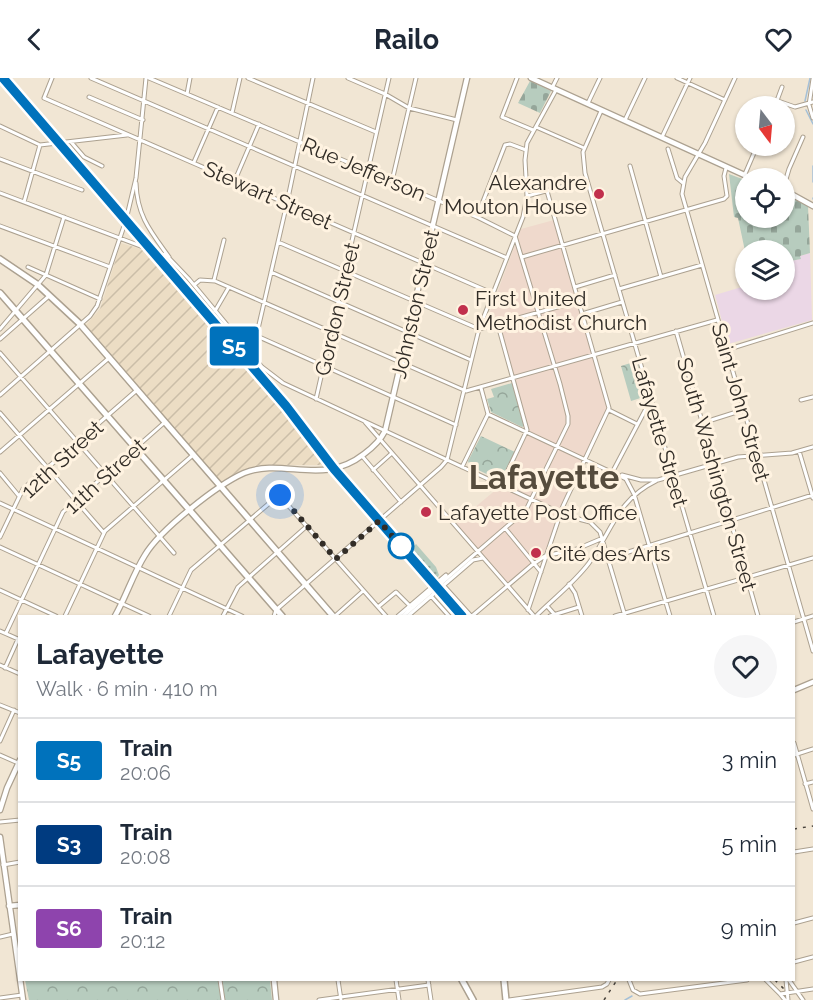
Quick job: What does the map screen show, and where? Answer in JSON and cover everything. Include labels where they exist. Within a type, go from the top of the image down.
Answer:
[{"type":"highway","points":[[0,259],[50,294],[80,324],[333,615]]},
{"type":"highway","points":[[0,293],[248,578],[275,613]]},
{"type":"highway","points":[[463,981],[473,1000]]},
{"type":"highway","points":[[504,981],[508,1000]]},
{"type":"main road","name":"Johnston Street","points":[[220,486],[243,474],[257,470],[334,469],[362,456],[380,440],[385,431],[409,333],[466,78]]},
{"type":"main road","points":[[531,78],[735,172]]},
{"type":"main road","points":[[795,195],[813,206]]},
{"type":"main road","points":[[116,615],[145,554],[160,537],[220,486]]},
{"type":"main road","points":[[795,690],[813,682]]},
{"type":"main road","points":[[0,810],[18,763]]},
{"type":"main road","points":[[0,837],[2,867],[18,969]]},
{"type":"main road","points":[[9,906],[18,905]]},
{"type":"main road","points":[[20,981],[22,997]]},
{"type":"main road","points":[[274,981],[276,1000]]},
{"type":"street","name":"Stewart Street","points":[[52,78],[44,98],[492,293]]},
{"type":"street","points":[[91,78],[507,258]]},
{"type":"street","points":[[148,78],[136,178],[136,193],[144,220],[171,260],[248,351],[277,380],[532,500],[593,524],[603,537],[625,615],[813,558]]},
{"type":"street","name":"Rue Jefferson","points":[[148,78],[477,217],[515,236]]},
{"type":"street","points":[[187,94],[190,78]]},
{"type":"street","points":[[232,113],[240,78]]},
{"type":"street","points":[[248,78],[376,132]]},
{"type":"street","points":[[248,351],[253,346],[264,303],[313,78]]},
{"type":"street","points":[[348,78],[386,94],[410,108],[457,120]]},
{"type":"street","name":"Gordon Street","points":[[316,399],[389,78]]},
{"type":"street","points":[[392,181],[416,78]]},
{"type":"street","points":[[517,78],[502,117],[584,148]]},
{"type":"street","points":[[275,613],[447,460],[479,328],[522,217],[527,196],[526,150],[557,78]]},
{"type":"street","points":[[587,105],[600,78]]},
{"type":"street","points":[[625,122],[645,78]]},
{"type":"street","points":[[677,78],[725,100]]},
{"type":"street","points":[[662,139],[690,78]]},
{"type":"street","points":[[683,183],[735,78]]},
{"type":"street","points":[[813,79],[810,112],[813,118]]},
{"type":"street","points":[[779,96],[782,87]]},
{"type":"street","points":[[89,98],[143,120]]},
{"type":"street","points":[[795,107],[811,103]]},
{"type":"street","points":[[194,162],[218,107]]},
{"type":"street","name":"Lafayette Street","points":[[601,111],[584,148],[583,161],[587,180],[714,615]]},
{"type":"street","points":[[235,180],[259,124]]},
{"type":"street","points":[[0,126],[40,145],[129,135]]},
{"type":"street","points":[[790,168],[803,137]]},
{"type":"street","points":[[71,142],[84,157],[102,166]]},
{"type":"street","points":[[477,217],[505,145],[510,144],[526,150]]},
{"type":"street","points":[[24,202],[40,145]]},
{"type":"street","name":"Saint John Street","points":[[669,148],[676,176],[683,183],[682,194],[686,210],[813,651]]},
{"type":"street","points":[[0,159],[82,190]]},
{"type":"street","points":[[630,166],[661,277]]},
{"type":"street","points":[[522,257],[726,198],[724,176],[726,168]]},
{"type":"street","points":[[0,395],[93,313],[120,239],[136,178]]},
{"type":"street","points":[[527,196],[587,180]]},
{"type":"street","points":[[528,610],[560,512],[609,410],[547,191]]},
{"type":"street","points":[[0,192],[157,251],[171,260]]},
{"type":"street","points":[[0,329],[46,275],[64,217]]},
{"type":"street","points":[[0,226],[110,267]]},
{"type":"street","points":[[404,615],[526,510],[569,418],[515,236]]},
{"type":"street","points":[[214,280],[224,240]]},
{"type":"street","points":[[278,242],[479,328],[498,325],[579,301]]},
{"type":"street","points":[[619,289],[702,265]]},
{"type":"street","points":[[28,267],[100,299]]},
{"type":"street","points":[[271,272],[471,360]]},
{"type":"street","points":[[574,287],[615,275]]},
{"type":"street","points":[[189,279],[214,280],[464,391],[717,320]]},
{"type":"street","points":[[194,285],[200,280]]},
{"type":"street","points":[[215,311],[229,287]]},
{"type":"street","points":[[0,339],[50,294]]},
{"type":"street","points":[[582,314],[622,302]]},
{"type":"street","points":[[0,320],[5,322]]},
{"type":"street","points":[[726,350],[813,323]]},
{"type":"street","points":[[498,325],[527,432],[501,485]]},
{"type":"street","points":[[231,330],[236,328],[256,336],[456,426]]},
{"type":"street","name":"South Washington Street","points":[[676,332],[758,615]]},
{"type":"street","points":[[0,353],[174,553]]},
{"type":"street","points":[[0,452],[109,358]]},
{"type":"street","points":[[462,467],[488,414],[481,388]]},
{"type":"street","name":"12th Street","points":[[0,537],[23,489],[137,390]]},
{"type":"street","points":[[801,400],[813,397]]},
{"type":"street","points":[[613,471],[651,401]]},
{"type":"street","points":[[609,410],[637,424]]},
{"type":"street","points":[[702,423],[743,410]]},
{"type":"street","points":[[0,413],[104,533]]},
{"type":"street","points":[[488,414],[613,471],[635,479],[658,480]]},
{"type":"street","points":[[364,421],[534,615]]},
{"type":"street","name":"11th Street","points":[[6,633],[63,512],[165,422]]},
{"type":"street","points":[[536,615],[589,563],[617,515],[634,495],[658,480],[756,454],[800,451],[813,447]]},
{"type":"street","points":[[609,558],[813,496],[800,451]]},
{"type":"street","points":[[373,470],[392,453]]},
{"type":"street","points":[[65,615],[104,533],[193,454]]},
{"type":"street","points":[[362,456],[400,502]]},
{"type":"street","points":[[613,471],[626,479],[634,495],[670,615]]},
{"type":"street","points":[[0,473],[20,496]]},
{"type":"street","points":[[169,615],[191,570],[279,495],[385,615]]},
{"type":"street","points":[[0,503],[241,615]]},
{"type":"street","points":[[224,615],[236,589],[307,526]]},
{"type":"street","points":[[505,528],[541,572]]},
{"type":"street","points":[[472,615],[546,555],[577,549],[603,537]]},
{"type":"street","points":[[0,547],[147,615]]},
{"type":"street","points":[[409,615],[473,560],[483,558]]},
{"type":"street","points":[[399,615],[446,574]]},
{"type":"street","points":[[569,584],[575,593],[582,615]]},
{"type":"street","points":[[444,586],[470,615]]},
{"type":"street","points":[[0,590],[54,615]]},
{"type":"street","points":[[335,615],[363,591]]},
{"type":"street","points":[[378,607],[396,592],[410,606]]},
{"type":"street","points":[[431,596],[448,615]]},
{"type":"street","points":[[547,606],[555,615],[579,607]]},
{"type":"street","points":[[795,622],[813,616]]},
{"type":"street","points":[[0,631],[18,639]]},
{"type":"street","points":[[5,668],[18,642]]},
{"type":"street","points":[[0,666],[18,673]]},
{"type":"street","points":[[0,705],[18,712]]},
{"type":"street","points":[[0,741],[14,710]]},
{"type":"street","points":[[813,749],[795,754],[813,809]]},
{"type":"street","points":[[0,755],[18,761]]},
{"type":"street","points":[[806,784],[813,782]]},
{"type":"street","points":[[0,822],[18,820]]},
{"type":"street","points":[[795,852],[813,849]]},
{"type":"street","points":[[2,867],[18,863]]},
{"type":"street","points":[[795,923],[813,918]]},
{"type":"street","points":[[0,936],[13,934]]},
{"type":"street","points":[[795,962],[813,957]]},
{"type":"street","points":[[220,981],[223,1000]]},
{"type":"street","points":[[338,981],[341,999]]},
{"type":"street","points":[[396,981],[399,1000]]},
{"type":"street","points":[[428,981],[431,1000]]},
{"type":"street","points":[[508,1000],[602,987],[608,981]]},
{"type":"street","points":[[630,981],[635,992],[642,994],[740,981]]},
{"type":"street","points":[[767,981],[786,1000]]},
{"type":"street","points":[[786,1000],[788,981]]},
{"type":"street","points":[[789,981],[803,1000]]},
{"type":"street","points":[[319,1000],[341,999],[429,985]]},
{"type":"street","points":[[780,994],[813,989]]},
{"type":"street","points":[[0,998],[22,997]]},
{"type":"shaded area","points":[[554,220],[607,408],[559,510],[545,552],[507,583],[455,524],[504,483],[529,431],[498,322],[485,325],[521,229]]},
{"type":"shaded area","points":[[121,243],[150,252],[326,465],[260,465],[240,471],[221,482],[86,325],[100,309]]},
{"type":"shaded area","points":[[810,253],[812,320],[728,344],[715,295],[735,289],[735,300],[795,300],[795,260],[800,259],[800,256]]},
{"type":"green space","points":[[530,81],[551,91],[540,113],[518,103]]},
{"type":"green space","points":[[729,174],[735,176],[734,217]]},
{"type":"green space","points":[[795,199],[808,206],[810,253],[800,256],[801,259],[795,260],[795,240],[743,240],[740,228],[795,228]]},
{"type":"green space","points":[[637,361],[647,396],[631,401],[621,366]]},
{"type":"green space","points":[[512,383],[524,426],[522,427],[491,412],[487,399],[494,397],[491,389]]},
{"type":"green space","points":[[481,436],[515,452],[501,481],[470,466],[468,461]]},
{"type":"green space","points":[[416,544],[436,567],[439,575],[435,581],[409,551]]},
{"type":"green space","points":[[25,981],[270,981],[272,1000],[29,1000]]},
{"type":"waterway","points":[[805,101],[810,78]]},
{"type":"waterway","points":[[806,110],[813,124]]},
{"type":"waterway","points":[[813,166],[813,182]]},
{"type":"waterway","points":[[625,1000],[632,996]]},
{"type":"railway","points":[[3,78],[286,406],[334,469],[461,615]]},
{"type":"railway","points":[[795,829],[813,826]]},
{"type":"railway","points":[[604,1000],[616,981]]},
{"type":"railway","points":[[776,981],[784,989]]},
{"type":"train","name":"S5","points":[[3,78],[286,406],[334,469],[461,615]]},
{"type":"place","name":"Alexandre Mouton House","points":[[599,194]]},
{"type":"place","name":"First United Methodist Church","points":[[463,310]]},
{"type":"place","name":"Lafayette Post Office","points":[[426,512]]},
{"type":"place","name":"Cité des Arts","points":[[536,553]]},
{"type":"district","name":"Lafayette","points":[[544,477]]},
{"type":"route","points":[[280,495],[336,559],[379,521],[401,546]]}]
